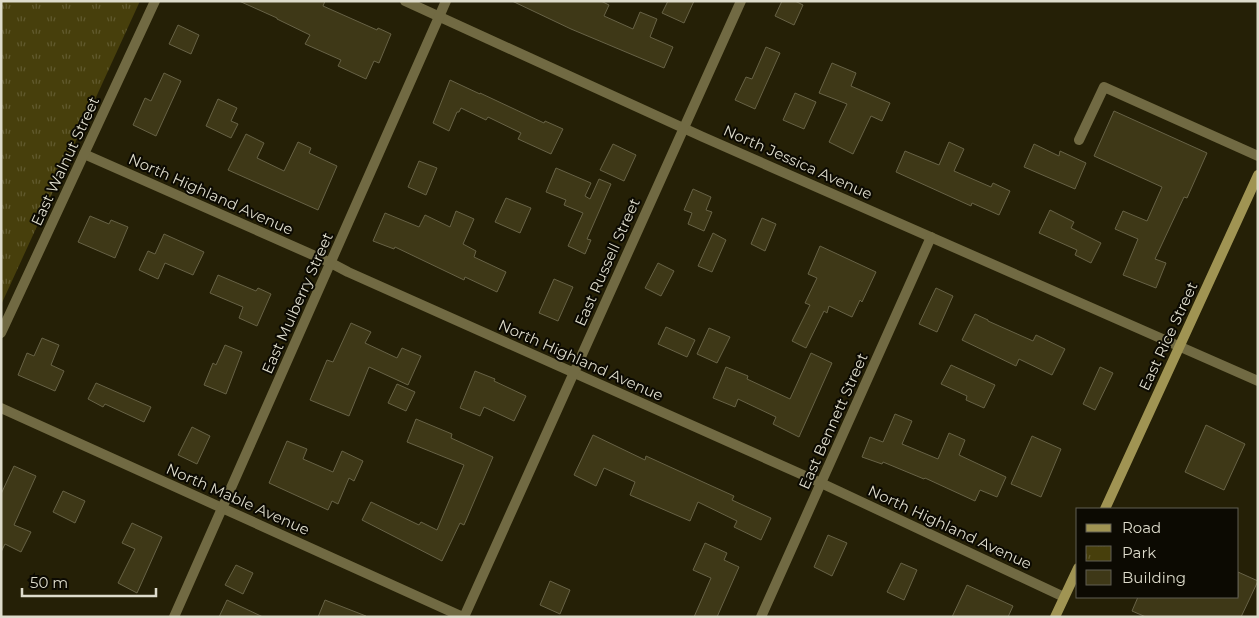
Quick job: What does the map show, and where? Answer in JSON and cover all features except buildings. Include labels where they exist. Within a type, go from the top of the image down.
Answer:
[{"type":"main road","name":"East Rice Street","points":[[1105,508],[1258,175]]},
{"type":"main road","points":[[1055,617],[1076,572]]},
{"type":"street","name":"East Walnut Street","points":[[1,333],[155,1]]},
{"type":"street","name":"North Jessica Avenue","points":[[405,1],[684,128],[1258,381]]},
{"type":"street","name":"East Mulberry Street","points":[[174,617],[446,1]]},
{"type":"street","name":"East Russell Street","points":[[464,617],[741,1]]},
{"type":"street","points":[[1079,140],[1104,87],[1258,156]]},
{"type":"street","name":"North Highland Avenue","points":[[84,154],[821,483],[1064,597]]},
{"type":"street","name":"East Bennett Street","points":[[761,617],[931,237]]},
{"type":"street","name":"North Mable Avenue","points":[[1,408],[464,617]]},
{"type":"green space","points":[[1,1],[140,1],[1,305]]}]
